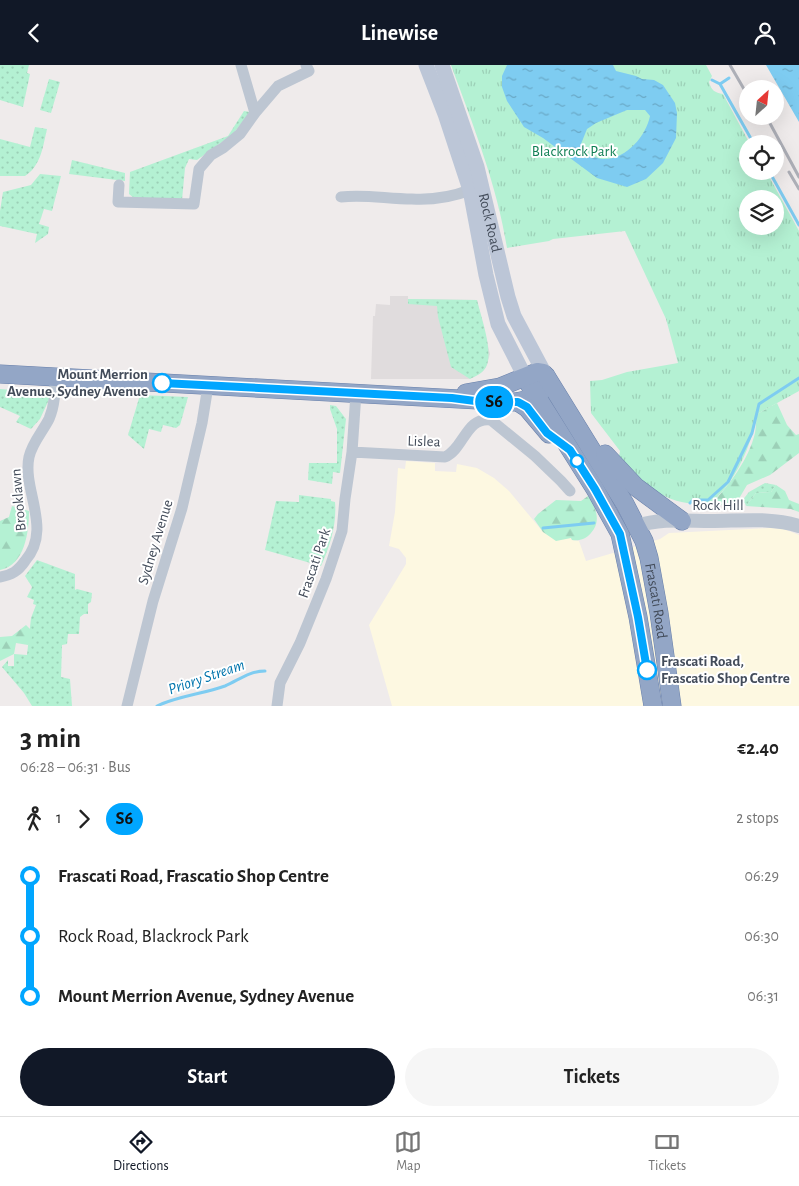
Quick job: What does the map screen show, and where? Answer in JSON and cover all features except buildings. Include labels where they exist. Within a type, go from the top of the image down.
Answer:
[{"type":"highway","points":[[0,374],[452,398],[483,402],[518,402],[546,386],[548,380],[543,373],[536,372],[500,387],[470,392],[452,398]]},
{"type":"highway","name":"Frascati Road","points":[[546,376],[638,526],[649,558],[672,706]]},
{"type":"highway","points":[[525,377],[570,450]]},
{"type":"highway","points":[[518,402],[527,407],[547,433],[570,450]]},
{"type":"highway","points":[[572,416],[592,434],[608,458],[634,486],[682,521]]},
{"type":"highway","name":"Frascati Road","points":[[570,450],[620,534],[638,617],[653,706]]},
{"type":"highway","points":[[620,534],[638,526]]},
{"type":"main road","name":"Rock Road","points":[[426,65],[445,113],[470,190],[486,275],[498,324],[525,377]]},
{"type":"main road","name":"Rock Road","points":[[442,65],[479,175],[501,273],[511,307],[546,376]]},
{"type":"street","points":[[241,65],[256,113]]},
{"type":"street","points":[[119,185],[118,202],[194,205],[199,169],[211,155],[240,134],[278,85],[307,68],[320,65]]},
{"type":"street","points":[[341,197],[353,195],[412,199],[447,196],[470,190]]},
{"type":"street","name":"Brooklawn","points":[[0,577],[10,575],[19,569],[28,558],[34,546],[36,511],[30,483],[30,456],[54,404],[55,377]]},
{"type":"street","name":"Sydney Avenue","points":[[127,706],[153,601],[182,508],[202,423],[208,385]]},
{"type":"street","name":"Frascati Park","points":[[277,706],[280,683],[300,643],[326,579],[342,531],[344,499],[352,452],[356,393]]},
{"type":"street","name":"Lislea","points":[[352,452],[445,457],[452,453],[475,423],[484,419],[491,420],[536,456],[570,491]]},
{"type":"street","name":"Rock Hill","points":[[638,526],[650,523],[682,521],[776,521],[799,526]]},
{"type":"shaded area","points":[[390,296],[408,296],[408,299],[477,300],[490,354],[483,371],[470,379],[371,379],[373,316],[375,316],[376,304],[390,305]]},
{"type":"shaded area","points":[[406,461],[435,463],[435,471],[456,472],[457,464],[477,468],[494,478],[509,491],[543,532],[579,541],[586,561],[660,539],[669,533],[770,528],[784,529],[799,535],[799,706],[392,706],[369,625],[406,564],[406,558],[399,549],[389,546],[395,512],[398,468],[405,469]]},
{"type":"green space","points":[[0,65],[29,65],[27,73],[30,74],[23,107],[0,100]]},
{"type":"green space","name":"Blackrock Park","points":[[451,65],[706,65],[712,76],[709,82],[712,89],[723,94],[745,135],[739,135],[739,180],[771,180],[776,190],[739,190],[739,235],[784,235],[784,204],[799,231],[799,391],[757,414],[750,441],[739,467],[727,486],[711,504],[676,501],[648,486],[619,456],[620,451],[591,413],[590,381],[678,363],[666,319],[625,231],[553,239],[507,248],[491,178]]},
{"type":"green space","points":[[49,79],[60,82],[51,113],[40,110]]},
{"type":"green space","points":[[244,111],[250,112],[233,134],[197,160],[189,159],[185,168],[182,200],[134,198],[129,194],[130,172],[228,136]]},
{"type":"green space","points":[[35,127],[47,129],[35,167],[25,176],[0,176],[0,139],[30,147]]},
{"type":"green space","points":[[72,160],[125,173],[125,181],[69,174]]},
{"type":"green space","points":[[40,174],[61,176],[52,211],[44,209],[39,224],[49,227],[48,234],[35,243],[37,234],[0,226],[0,211],[3,192],[31,185]]},
{"type":"green space","points":[[408,299],[477,300],[489,353],[486,367],[483,371],[470,379],[451,367],[437,306],[408,304]]},
{"type":"green space","points":[[0,389],[52,393],[40,419],[31,429],[16,422],[20,416],[0,407]]},
{"type":"green space","points":[[140,395],[188,397],[180,425],[176,428],[163,425],[161,432],[149,429],[144,449],[128,435]]},
{"type":"green space","points":[[777,403],[787,425],[796,435],[799,434],[799,453],[770,475],[747,485],[737,502],[732,502],[730,505],[712,504],[731,480],[748,452],[755,433],[757,414]]},
{"type":"green space","points":[[330,405],[336,406],[346,419],[340,473],[333,472],[332,484],[308,480],[309,463],[337,463],[337,429]]},
{"type":"green space","points":[[765,483],[776,485],[771,492],[756,493],[746,506],[745,503],[741,502],[749,492]]},
{"type":"green space","points":[[776,485],[785,491],[789,500],[799,504],[799,512],[791,509],[746,506],[756,493],[771,492]]},
{"type":"green space","points":[[299,495],[331,499],[331,501],[335,502],[332,535],[321,566],[265,550],[276,501],[299,502]]},
{"type":"green space","points":[[588,496],[596,511],[597,520],[594,529],[583,539],[572,540],[571,538],[556,541],[543,532],[534,519],[556,500],[581,501]]},
{"type":"green space","points":[[12,506],[29,511],[28,528],[24,547],[20,555],[15,562],[0,570],[0,521],[9,517]]},
{"type":"green space","points":[[37,560],[75,574],[75,590],[92,593],[91,602],[88,604],[88,614],[80,617],[79,634],[68,634],[67,644],[62,645],[61,677],[70,679],[72,706],[32,706],[24,693],[2,667],[8,660],[8,666],[14,666],[14,654],[27,655],[31,618],[36,605],[33,604],[34,600],[27,597],[32,587],[25,576]]},
{"type":"green space","points":[[26,625],[34,633],[28,645],[16,643],[14,654],[0,661],[0,637],[12,636]]},
{"type":"water","points":[[507,65],[613,65],[616,71],[642,79],[654,80],[663,85],[675,103],[677,113],[676,138],[663,163],[646,179],[627,187],[597,178],[543,138],[524,127],[507,101],[502,87],[502,76]],"holes":[[[627,110],[645,110],[650,116],[648,124],[639,139],[627,151],[611,158],[601,159],[588,155],[581,144],[587,129],[596,123]]]},
{"type":"water","points":[[766,65],[799,65],[799,122],[784,96],[784,80],[775,80]]},
{"type":"waterway","name":"Priory Stream","points":[[729,78],[720,84],[749,135]]},
{"type":"waterway","points":[[712,80],[720,84]]},
{"type":"waterway","name":"Priory Stream","points":[[774,180],[799,225]]},
{"type":"waterway","name":"Priory Stream","points":[[690,503],[693,500],[708,500],[728,482],[752,433],[759,404],[799,378]]},
{"type":"waterway","name":"Priory Stream","points":[[543,528],[594,523]]},
{"type":"waterway","name":"Priory Stream","points":[[157,706],[225,686],[244,676],[265,671]]},
{"type":"railway","points":[[730,65],[739,80]]},
{"type":"railway","points":[[771,125],[799,177]]},
{"type":"railway","points":[[789,172],[799,189]]},
{"type":"bus line","name":"S6","points":[[162,383],[452,398],[483,402],[518,402],[522,404],[527,407],[547,433],[570,450],[595,489],[620,534],[631,579],[647,670]]},
{"type":"place","name":"Mount Merrion Avenue, Sydney Avenue","points":[[162,383]]},
{"type":"place","name":"Frascati Road, Frascatio Shop Centre","points":[[647,670]]}]
